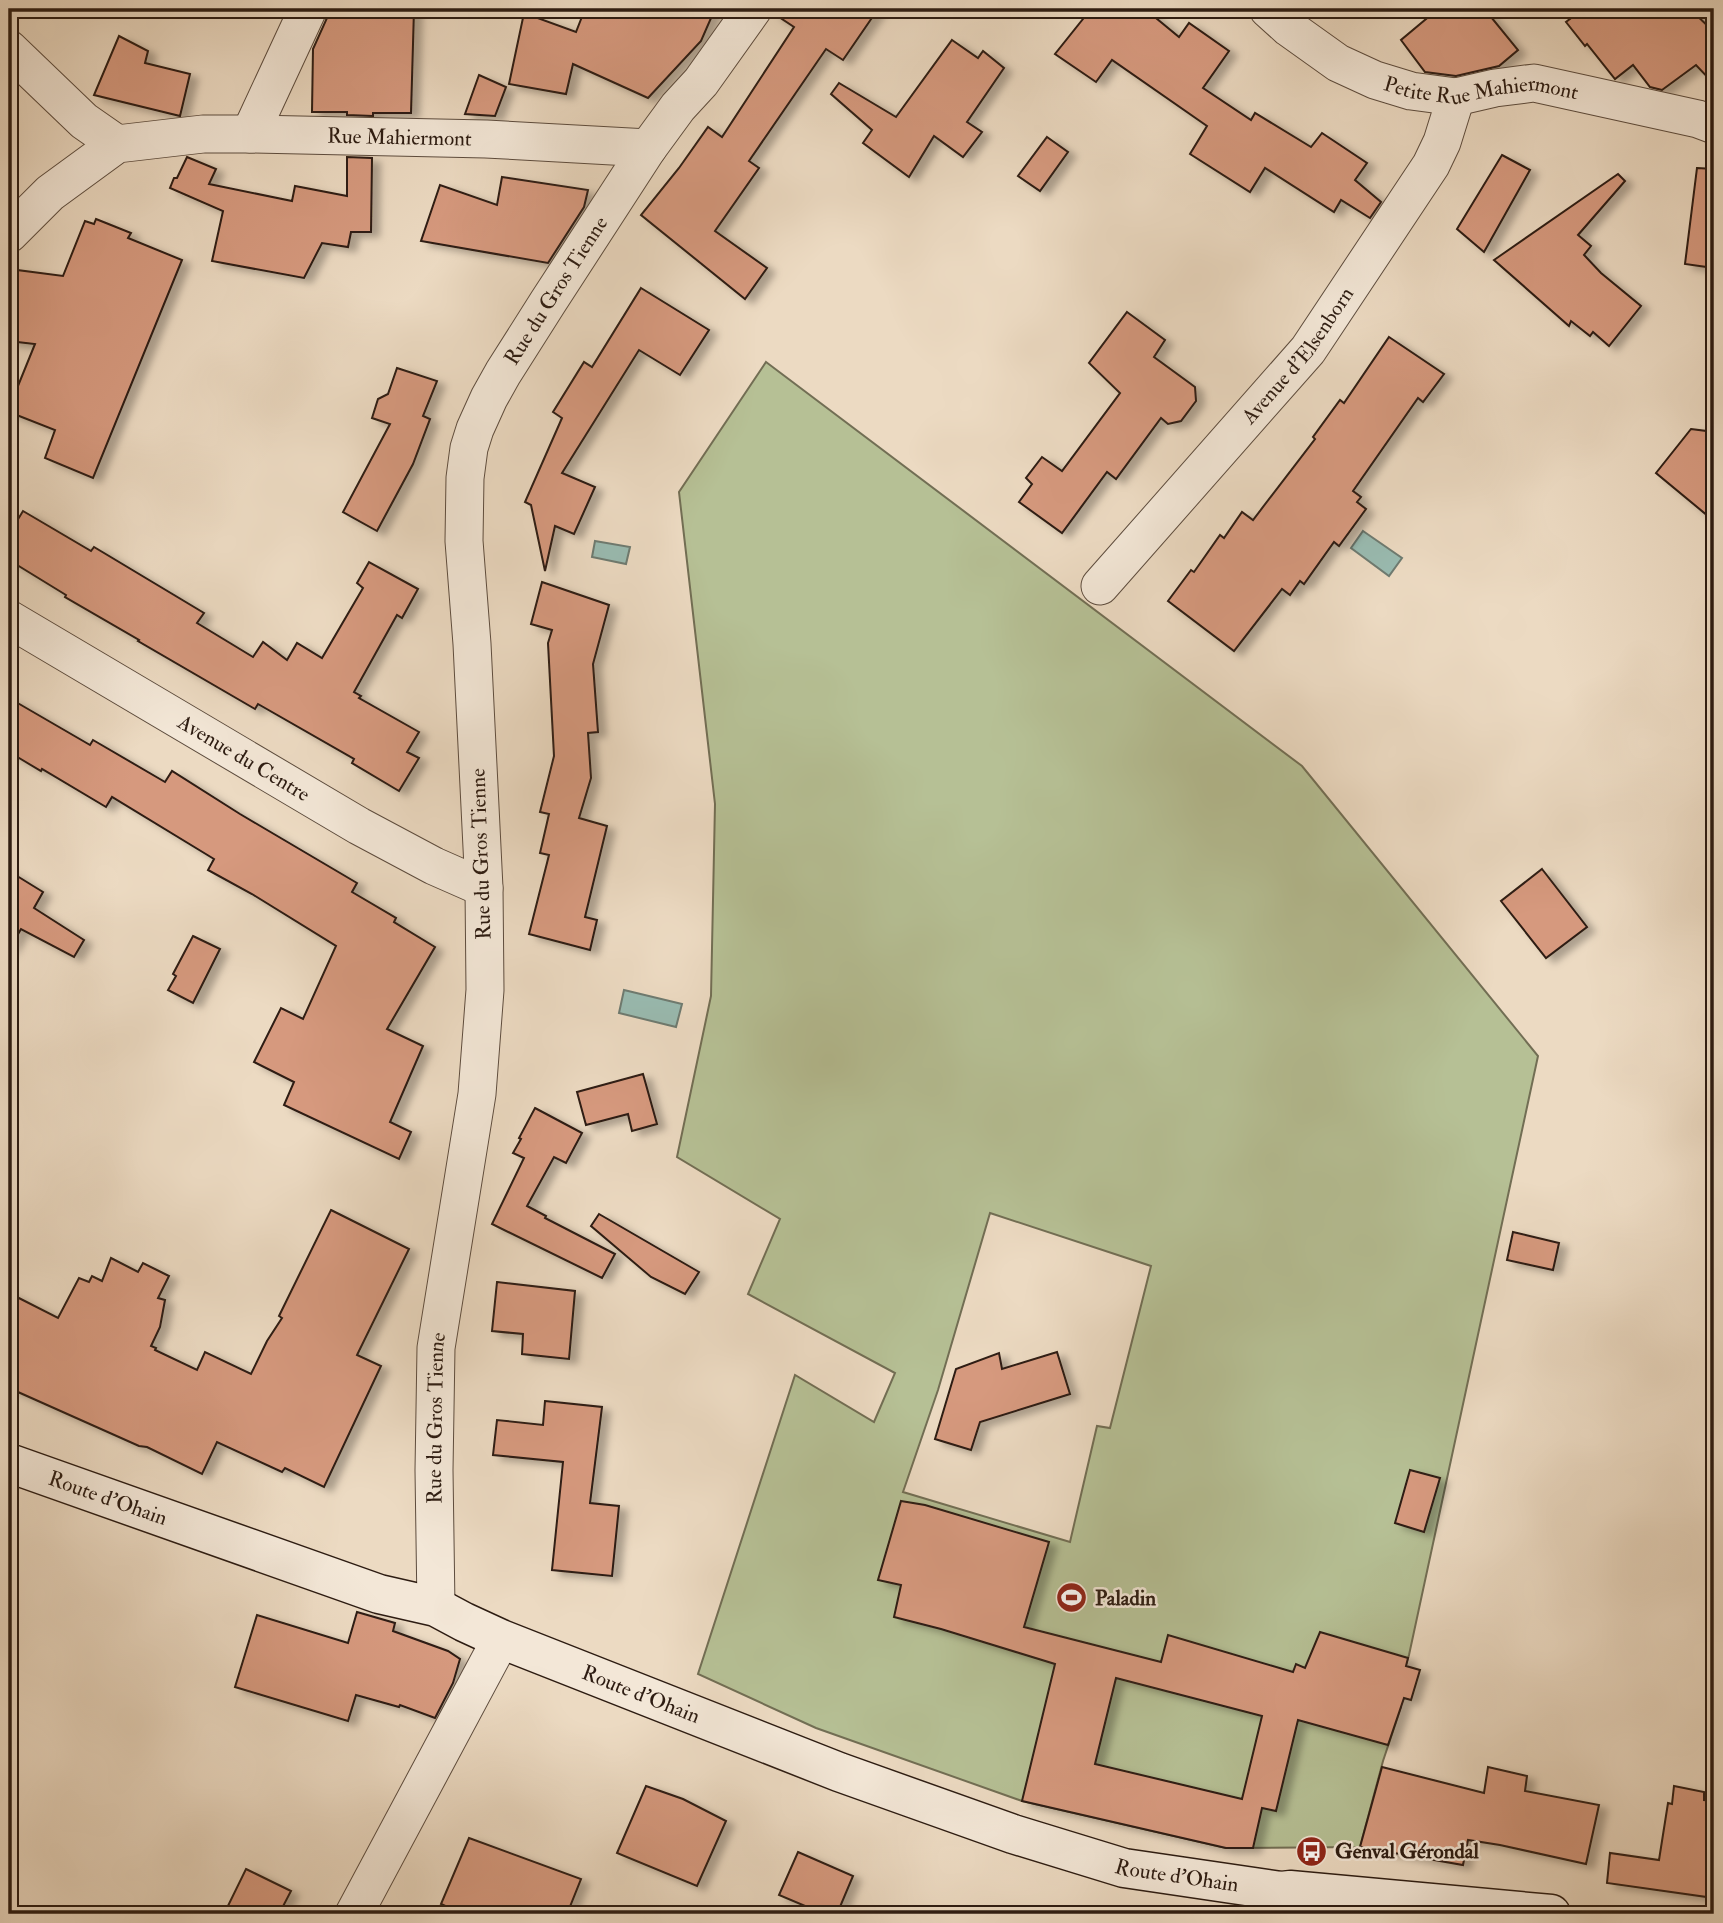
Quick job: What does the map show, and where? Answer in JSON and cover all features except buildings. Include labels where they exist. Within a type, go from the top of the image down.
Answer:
[{"type":"main road","name":"Route d'Ohain","points":[[9,1463],[379,1594],[436,1607],[501,1639],[839,1772],[1013,1834],[1124,1868],[1281,1891],[1551,1914]]},
{"type":"street","points":[[250,134],[308,9]]},
{"type":"street","points":[[648,148],[678,107],[701,82],[753,9]]},
{"type":"street","name":"Petite Rue Mahiermont","points":[[1268,9],[1289,28],[1338,63],[1376,80],[1411,91],[1456,97],[1494,88],[1534,83],[1698,119],[1714,125]]},
{"type":"street","points":[[9,49],[84,121],[117,144]]},
{"type":"street","name":"Avenue d'Elsenborn","points":[[1100,586],[1308,350],[1431,165],[1442,142],[1456,97]]},
{"type":"street","name":"Rue Mahiermont","points":[[9,234],[50,193],[117,144],[204,134],[250,134],[486,139],[648,148]]},
{"type":"street","name":"Rue du Gros Tienne","points":[[436,1607],[436,1348],[477,1094],[485,990],[484,888],[464,541],[465,478],[469,448],[475,429],[503,373],[648,148]]},
{"type":"street","name":"Avenue du Centre","points":[[9,619],[359,827],[434,866],[484,888]]},
{"type":"street","points":[[354,1914],[501,1639]]},
{"type":"green space","points":[[766,362],[1302,766],[1538,1056],[1409,1655],[1394,1703],[1401,1707],[1360,1847],[1226,1848],[1022,1801],[816,1728],[698,1674],[795,1375],[874,1422],[895,1373],[748,1294],[780,1219],[677,1157],[711,996],[715,804],[679,492]],"holes":[[[990,1213],[1151,1266],[1110,1428],[1097,1426],[1070,1542],[903,1492],[938,1390]]]},
{"type":"water","points":[[1363,531],[1402,558],[1389,576],[1351,548]]},
{"type":"water","points":[[595,541],[630,547],[626,564],[592,557]]},
{"type":"water","points":[[624,990],[682,1004],[676,1027],[619,1013]]},
{"type":"place","name":"Paladin","points":[[1072,1598]]},
{"type":"place","name":"Genval Gérondal","points":[[1312,1851]]}]
